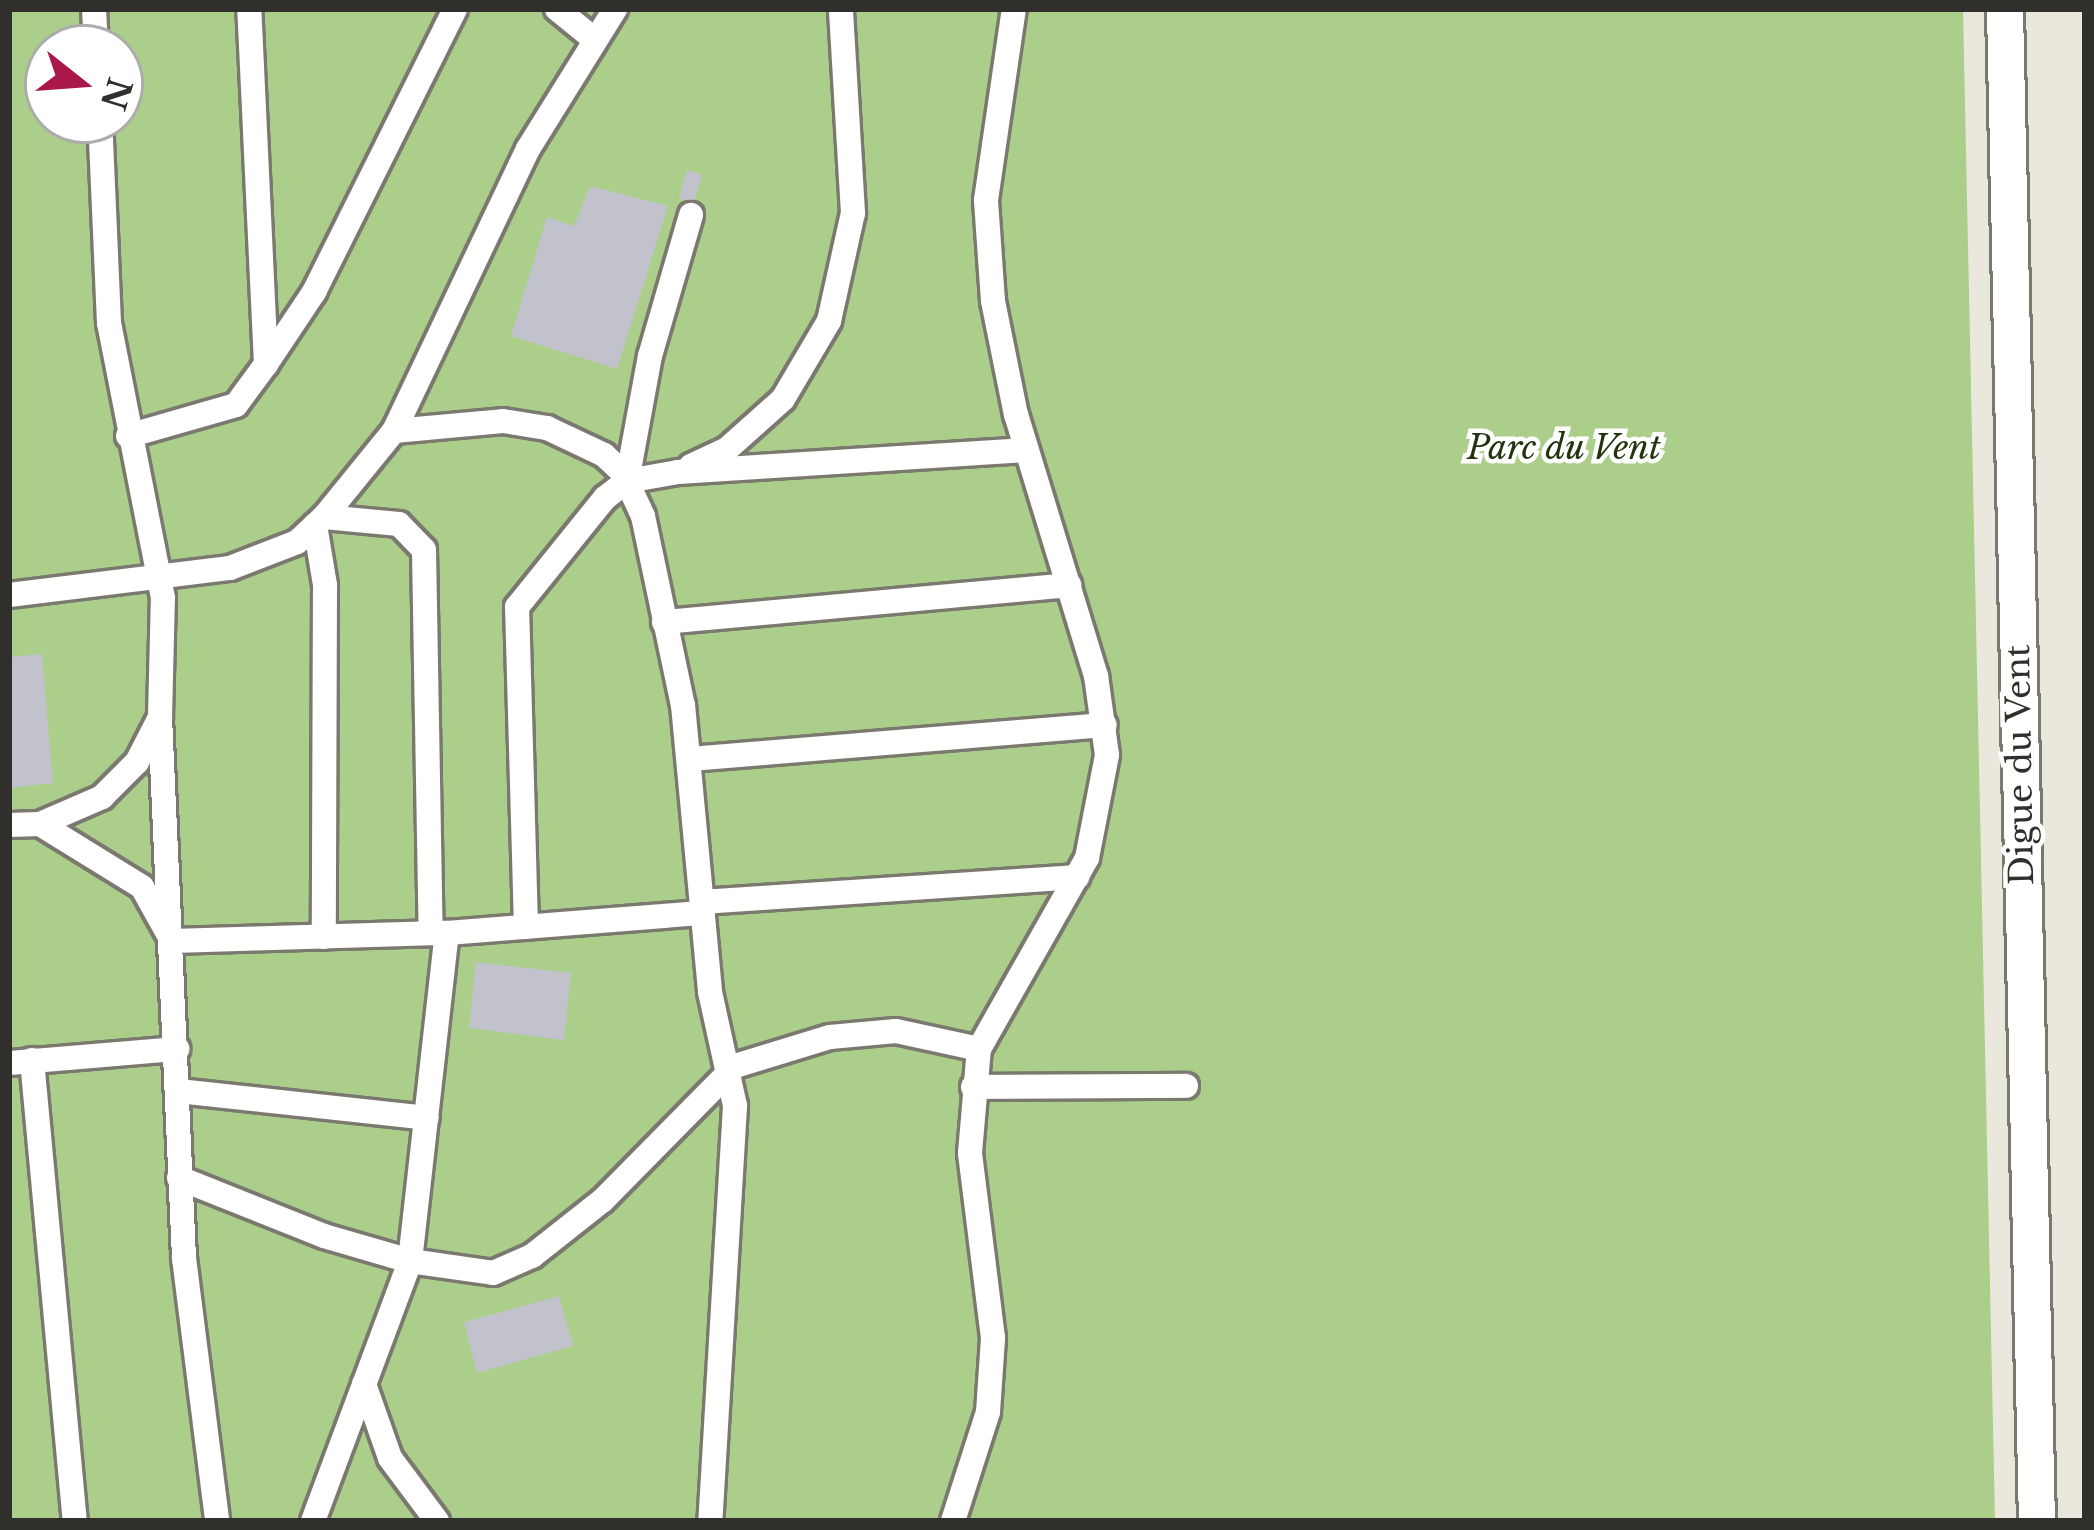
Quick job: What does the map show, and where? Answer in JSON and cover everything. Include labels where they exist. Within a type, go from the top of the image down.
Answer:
[{"type":"street","name":"Digue du Vent","points":[[2005,9],[2037,1521]]},
{"type":"lane","points":[[249,9],[266,364]]},
{"type":"lane","points":[[128,436],[236,405],[314,292],[455,9]]},
{"type":"lane","points":[[557,9],[595,40]]},
{"type":"lane","points":[[9,595],[160,578],[265,557],[320,521],[394,431],[528,149],[615,9]]},
{"type":"lane","points":[[678,472],[726,450],[783,400],[829,320],[853,214],[842,9]]},
{"type":"lane","points":[[952,1521],[988,1412],[993,1338],[970,1153],[979,1049],[1077,878],[1101,803],[1105,724],[1069,585],[1026,450],[988,252],[993,137],[1014,9]]},
{"type":"lane","points":[[101,144],[109,323],[160,578],[160,716],[179,1178],[217,1521]]},
{"type":"lane","points":[[626,481],[650,356],[692,215]]},
{"type":"lane","points":[[394,431],[502,421],[547,428],[604,455],[626,481],[643,516],[690,759],[703,908],[736,1160],[710,1521]]},
{"type":"lane","points":[[526,927],[517,607],[571,534],[626,481],[678,472],[1026,450]]},
{"type":"lane","points":[[313,1521],[410,1262],[427,1118],[439,933],[424,550],[399,524],[320,521]]},
{"type":"lane","points":[[320,521],[326,585],[324,937]]},
{"type":"lane","points":[[664,622],[1069,585]]},
{"type":"lane","points":[[9,825],[40,824],[102,797],[137,761],[160,716]]},
{"type":"lane","points":[[690,759],[1105,724]]},
{"type":"lane","points":[[40,824],[142,887],[172,941]]},
{"type":"lane","points":[[172,941],[526,927],[1077,878]]},
{"type":"lane","points":[[179,1178],[262,1214],[410,1262],[494,1273],[532,1256],[603,1200],[727,1072],[830,1037],[896,1031],[979,1049]]},
{"type":"lane","points":[[75,1521],[20,1062],[177,1049]]},
{"type":"lane","points":[[973,1087],[1186,1086]]},
{"type":"lane","points":[[178,1091],[427,1118]]},
{"type":"lane","points":[[364,1384],[390,1458],[437,1521]]},
{"type":"green space","name":"Parc du Vent","points":[[9,9],[1963,9],[1995,1521],[9,1521]]},
{"type":"building","points":[[687,170],[702,175],[694,203],[679,198]]},
{"type":"building","points":[[590,186],[668,206],[617,369],[511,336],[547,217],[574,226]]},
{"type":"building","points":[[42,654],[53,783],[9,788],[9,657]]},
{"type":"building","points":[[476,962],[571,973],[564,1040],[469,1028]]},
{"type":"building","points":[[559,1296],[573,1346],[477,1373],[464,1322]]}]
